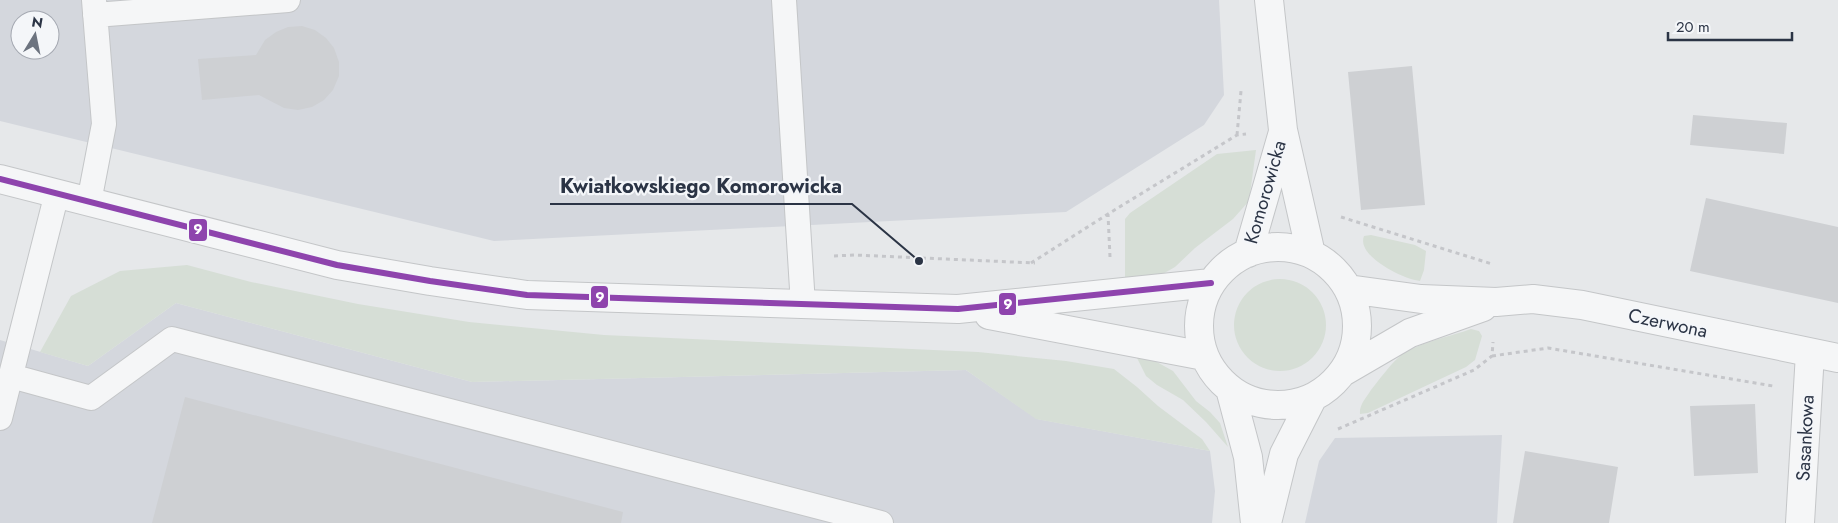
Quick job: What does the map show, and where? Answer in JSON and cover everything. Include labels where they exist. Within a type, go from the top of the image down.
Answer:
[{"type":"street","name":"Komorowicka","points":[[1269,0],[1283,130],[1311,254]]},
{"type":"street","name":"Komorowicka","points":[[1248,253],[1283,130]]},
{"type":"street","points":[[0,179],[338,264],[430,281],[527,294],[958,309],[1211,284]]},
{"type":"street","points":[[1280,246],[1311,254],[1333,268],[1348,289],[1356,310],[1358,331],[1353,352],[1343,372],[1330,386],[1313,397],[1292,404],[1270,405],[1249,400],[1230,389],[1214,374],[1204,356],[1199,331],[1201,306],[1211,284],[1227,265],[1248,253],[1280,246]]},
{"type":"street","name":"Czerwona","points":[[1348,289],[1421,299],[1496,302],[1533,299],[1582,306],[1838,358]]},
{"type":"street","name":"Czerwona","points":[[1343,372],[1410,333],[1496,302]]},
{"type":"street","points":[[958,309],[1204,356]]},
{"type":"street","name":"Sasankowa","points":[[1800,523],[1810,353]]},
{"type":"street","points":[[1230,389],[1248,457],[1255,523]]},
{"type":"street","points":[[1268,523],[1284,454],[1313,397]]},
{"type":"lane","points":[[89,202],[104,124],[94,8],[288,0]]},
{"type":"lane","points":[[784,0],[803,305]]},
{"type":"lane","points":[[0,418],[57,193]]},
{"type":"lane","points":[[11,376],[91,398],[172,339],[881,523]]},
{"type":"path","points":[[1030,263],[1108,214]]},
{"type":"path","points":[[800,259],[855,255],[1040,263]]},
{"type":"path","points":[[1492,356],[1548,348],[1808,392]]},
{"type":"shaded area","points":[[0,0],[1219,0],[1224,95],[1204,125],[1066,212],[494,241],[0,121]]},
{"type":"shaded area","points":[[1256,150],[1249,201],[1233,219],[1195,248],[1175,267],[1159,276],[1125,281],[1125,219],[1130,213],[1217,154]]},
{"type":"shaded area","points":[[1371,235],[1415,245],[1426,251],[1424,270],[1420,281],[1393,271],[1374,258],[1363,244],[1364,236]]},
{"type":"shaded area","points":[[187,265],[251,282],[358,304],[469,322],[604,335],[978,352],[1066,361],[1114,369],[1158,406],[1202,439],[1210,451],[1036,419],[966,370],[472,382],[176,303],[88,366],[40,352],[71,296],[120,271]]},
{"type":"shaded area","points":[[1280,279],[1298,282],[1313,292],[1323,307],[1326,325],[1323,343],[1313,358],[1298,368],[1280,371],[1262,368],[1247,358],[1237,343],[1234,325],[1237,307],[1247,292],[1262,282]]},
{"type":"shaded area","points":[[176,303],[472,382],[966,370],[1037,419],[1210,451],[1215,491],[1212,523],[0,523],[0,340],[88,366]]},
{"type":"shaded area","points":[[1471,329],[1479,331],[1482,336],[1475,360],[1466,367],[1368,413],[1360,414],[1362,405],[1371,390],[1405,352],[1423,344]]},
{"type":"shaded area","points":[[1136,356],[1155,361],[1173,371],[1196,401],[1220,423],[1228,447],[1183,400],[1157,385],[1146,376]]},
{"type":"shaded area","points":[[1502,435],[1497,523],[1305,523],[1319,461],[1335,438]]},
{"type":"building","points":[[302,26],[315,30],[326,38],[334,48],[339,62],[339,76],[333,90],[324,100],[312,107],[298,110],[284,108],[259,95],[202,100],[198,59],[256,55],[265,40],[276,32],[288,27]]},
{"type":"building","points":[[1412,66],[1425,205],[1361,210],[1348,72]]},
{"type":"building","points":[[1693,115],[1787,123],[1784,154],[1690,145]]},
{"type":"building","points":[[1706,198],[1838,227],[1838,303],[1690,271]]},
{"type":"building","points":[[185,397],[623,512],[621,523],[152,523]]},
{"type":"building","points":[[1755,404],[1758,473],[1694,476],[1690,406]]},
{"type":"building","points":[[1525,451],[1618,467],[1609,523],[1513,523]]},
{"type":"transit line","name":"9","points":[[0,179],[337,265],[527,295],[958,309],[1211,283]]},
{"type":"place","name":"Kwiatkowskiego Komorowicka","points":[[919,261]]}]
